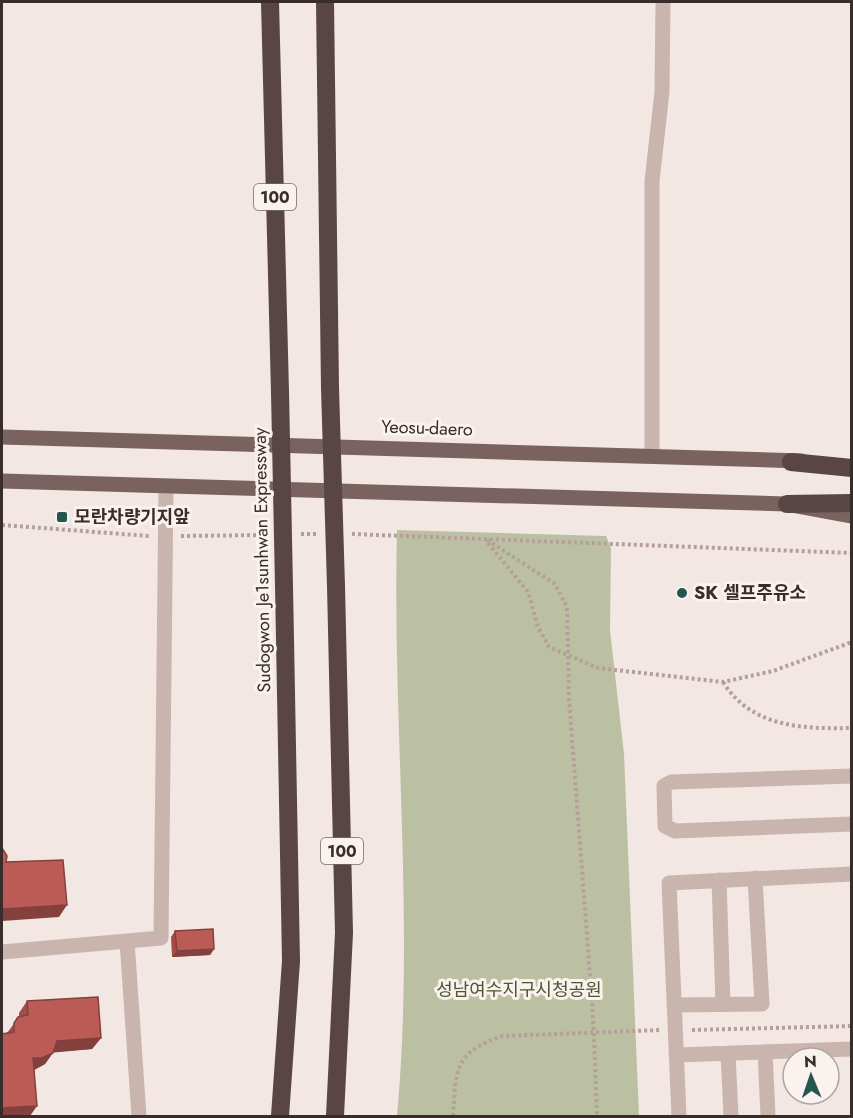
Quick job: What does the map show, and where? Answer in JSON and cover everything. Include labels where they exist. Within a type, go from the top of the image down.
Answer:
[{"type":"highway","name":"Sudogwon Je1sunhwan Expressway","points":[[270,2],[291,961],[280,1116]]},
{"type":"highway","name":"100","points":[[325,2],[330,388],[344,933],[335,1116]]},
{"type":"highway","name":"Yeosu-daero","points":[[791,462],[852,468]]},
{"type":"highway","points":[[787,504],[852,503]]},
{"type":"main road","name":"Yeosu-daero","points":[[2,436],[652,455],[791,462]]},
{"type":"main road","points":[[791,462],[852,459]]},
{"type":"main road","points":[[2,481],[166,488],[787,504],[852,516]]},
{"type":"lane","points":[[652,455],[652,181],[662,92],[663,2]]},
{"type":"lane","points":[[2,952],[161,938],[166,488]]},
{"type":"lane","points":[[852,776],[671,782],[664,786],[665,826],[675,831],[852,824]]},
{"type":"lane","points":[[679,1116],[669,883],[852,874]]},
{"type":"lane","points":[[674,1005],[762,1004],[755,878]]},
{"type":"lane","points":[[719,880],[723,1004]]},
{"type":"lane","points":[[127,941],[139,1116]]},
{"type":"lane","points":[[676,1055],[852,1048]]},
{"type":"lane","points":[[765,1052],[768,1116]]},
{"type":"lane","points":[[728,1053],[731,1116]]},
{"type":"path","points":[[2,525],[164,537],[277,535]]},
{"type":"path","points":[[345,533],[852,553]]},
{"type":"path","points":[[300,534],[323,534]]},
{"type":"path","points":[[485,539],[555,584],[567,607],[567,654],[594,1031],[597,1116]]},
{"type":"path","points":[[485,539],[528,592],[538,627],[549,647],[598,668],[723,682],[773,671],[852,642]]},
{"type":"path","points":[[723,682],[734,700],[775,722],[802,729],[852,728]]},
{"type":"path","points":[[453,1116],[460,1065],[468,1052],[503,1036],[594,1031],[852,1026]]},
{"type":"green space","name":"성남여수지구시청공원","points":[[397,530],[606,536],[611,548],[610,630],[624,754],[639,1116],[397,1116],[402,1043],[404,896],[397,676]]},
{"type":"building","points":[[2,848],[7,856],[6,862],[63,860],[67,905],[2,909]]},
{"type":"building","points":[[213,929],[214,949],[177,951],[175,931]]},
{"type":"building","points":[[98,997],[101,1038],[57,1041],[53,1053],[42,1058],[33,1058],[37,1106],[2,1108],[2,1034],[14,1032],[14,1023],[18,1017],[28,1015],[27,1001]]},
{"type":"place","name":"모란차량기지앞","points":[[62,517]]},
{"type":"place","name":"SK 셀프주유소","points":[[682,593]]}]
